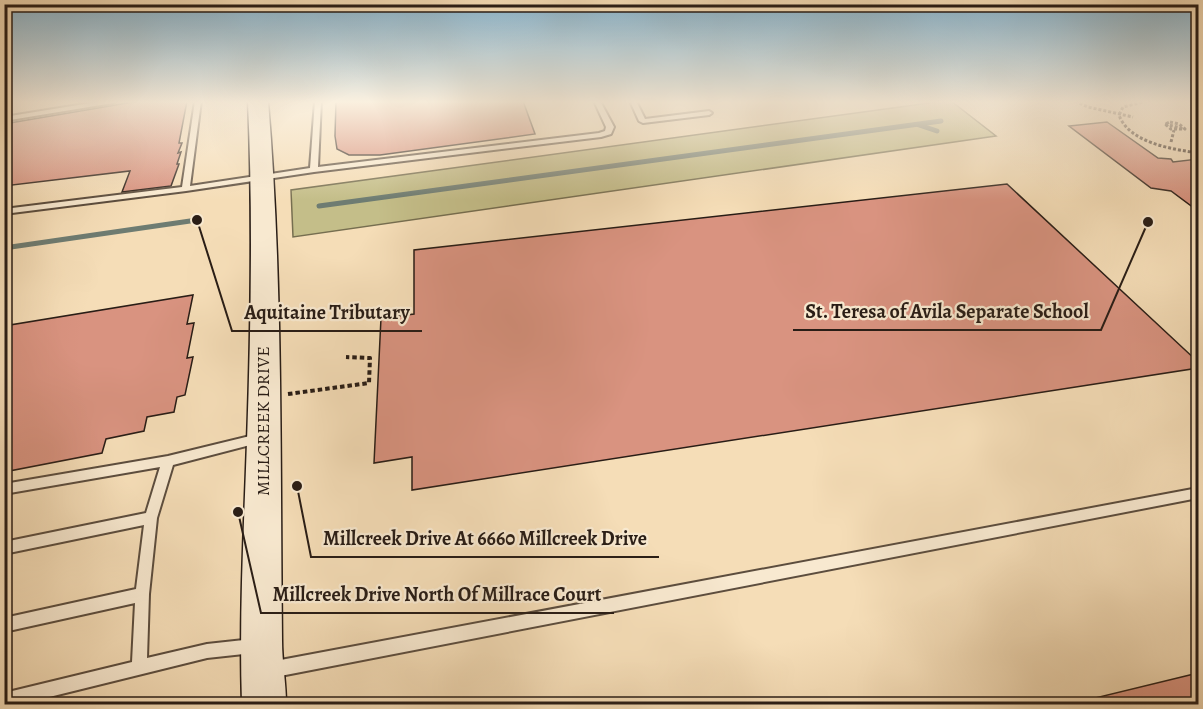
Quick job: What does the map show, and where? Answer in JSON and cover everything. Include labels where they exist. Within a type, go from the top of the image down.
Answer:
[{"type":"street","name":"MILLCREEK DRIVE","points":[[260,134],[263,179],[262,658],[264,705]]},
{"type":"lane","points":[[186,189],[193,134]]},
{"type":"lane","points":[[314,170],[316,134]]},
{"type":"lane","points":[[4,212],[603,134]]},
{"type":"lane","points":[[4,489],[168,461],[264,438]]},
{"type":"lane","points":[[139,668],[142,594],[151,518],[168,461]]},
{"type":"lane","points":[[4,701],[207,651],[262,658],[1198,493]]},
{"type":"lane","points":[[4,548],[151,518]]},
{"type":"lane","points":[[4,625],[142,594]]},
{"type":"path","points":[[1135,134],[1171,148],[1198,153]]},
{"type":"path","points":[[1171,142],[1173,134]]},
{"type":"path","points":[[1130,136],[1138,136]]},
{"type":"path","points":[[1169,156],[1171,148]]},
{"type":"path","points":[[263,398],[369,382],[370,358],[346,357]]},
{"type":"shaded area","points":[[701,134],[994,134],[996,136],[293,237],[291,190]]},
{"type":"building","points":[[4,134],[181,134],[179,143],[182,143],[178,153],[181,152],[177,164],[179,164],[171,186],[122,192],[130,171],[4,186]]},
{"type":"building","points":[[335,134],[534,134],[380,155],[349,155],[337,149]]},
{"type":"building","points":[[1080,134],[1124,134],[1158,158],[1171,159],[1173,162],[1198,159],[1198,211],[1171,191],[1151,188]]},
{"type":"building","points":[[1007,184],[1198,362],[1198,368],[412,490],[412,457],[374,463],[381,318],[414,314],[414,250]]},
{"type":"building","points":[[193,295],[187,324],[194,323],[187,358],[193,357],[185,395],[177,397],[174,412],[147,417],[144,431],[106,439],[102,453],[4,472],[4,326]]},
{"type":"building","points":[[1198,673],[1198,705],[1095,705],[1095,698]]},
{"type":"waterway","points":[[319,206],[845,134]]},
{"type":"waterway","points":[[4,248],[197,220]]},
{"type":"place","name":"Aquitaine Tributary","points":[[197,220]]},
{"type":"place","name":"St. Teresa of Avila Separate School","points":[[1148,222]]},
{"type":"place","name":"Millcreek Drive At 6660 Millcreek Drive","points":[[297,486]]},
{"type":"place","name":"Millcreek Drive North Of Millrace Court","points":[[238,512]]}]
